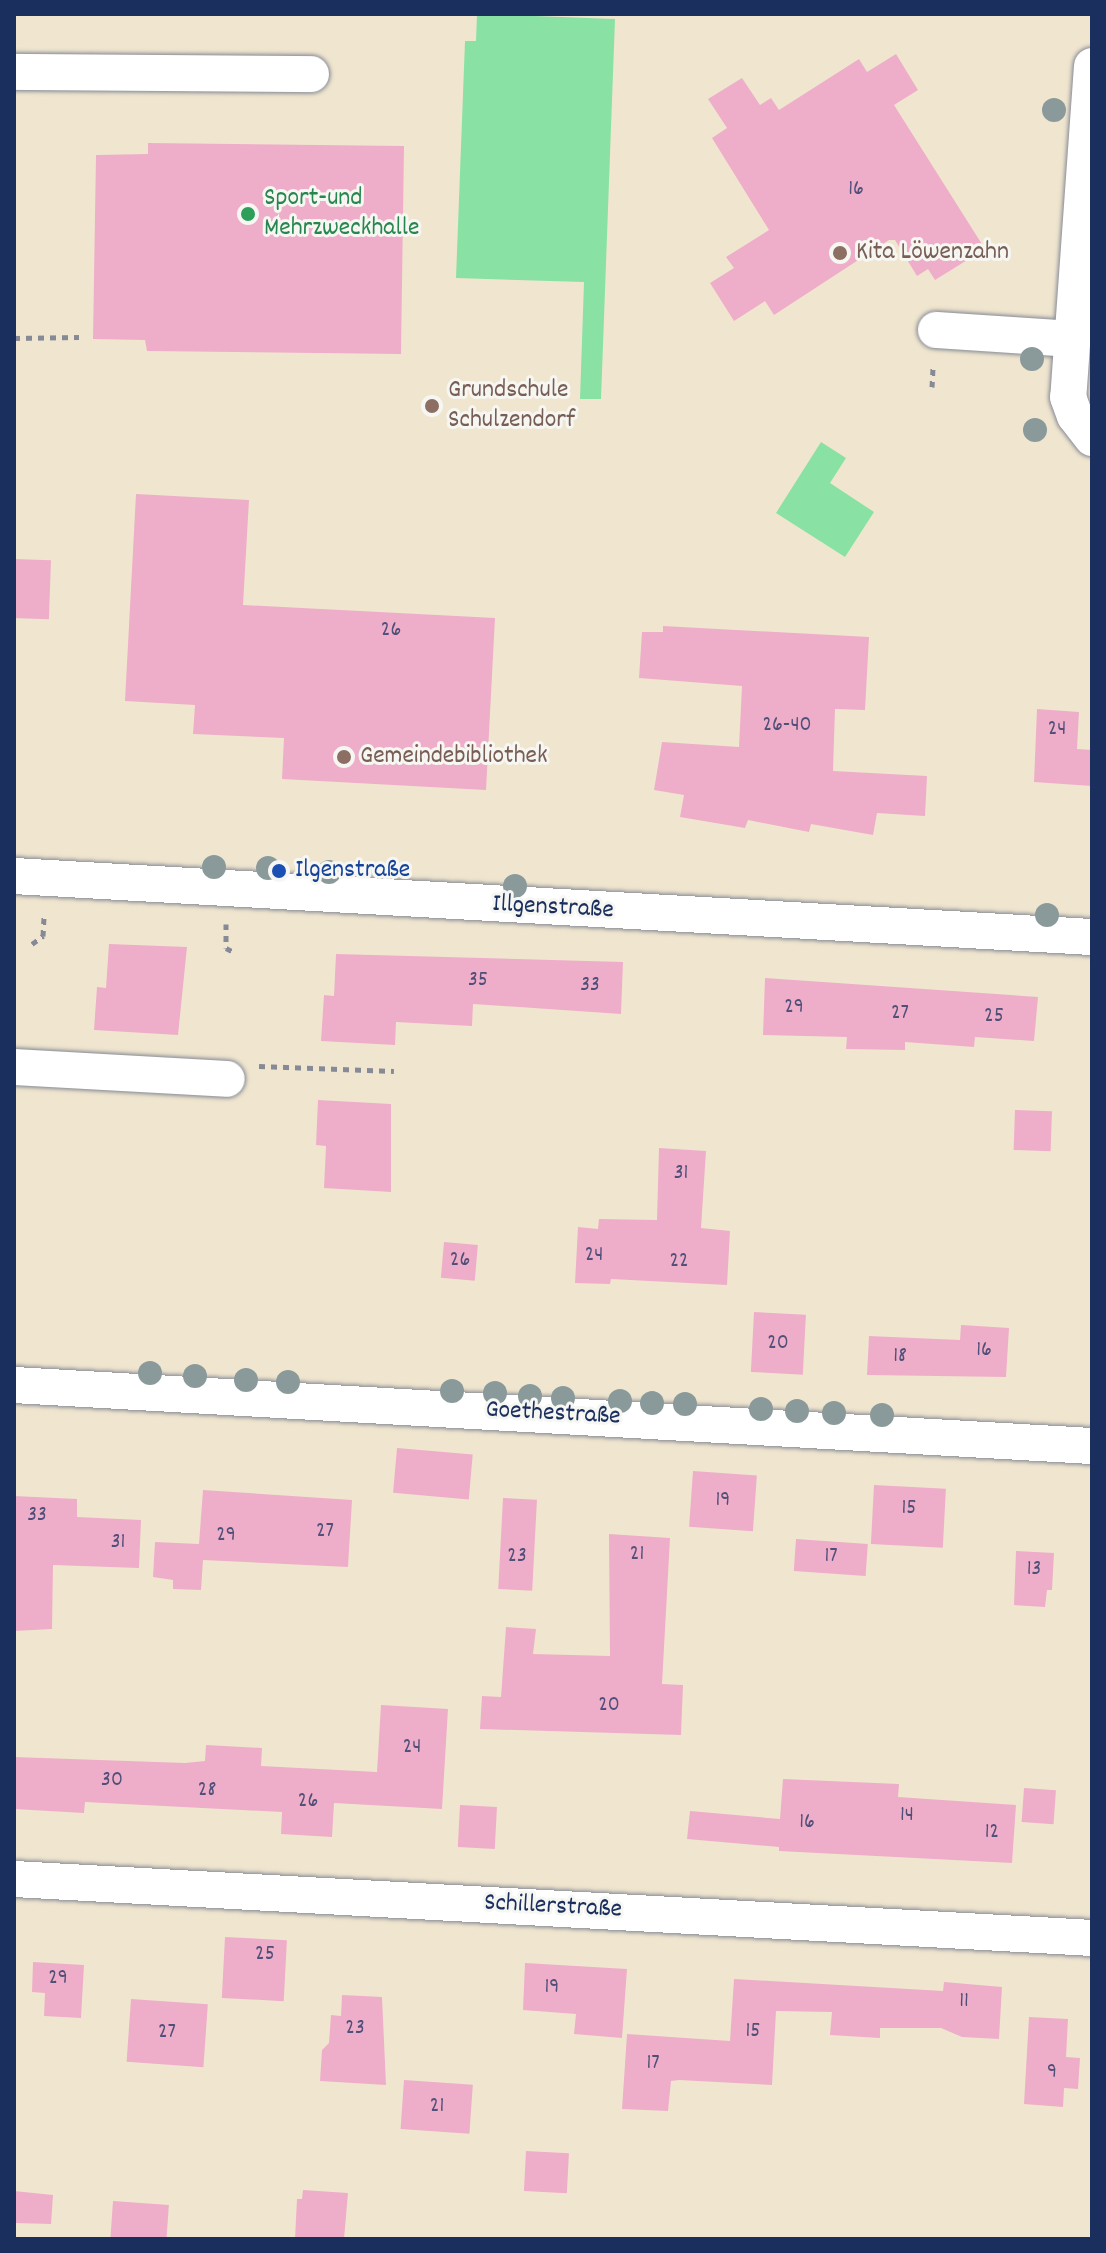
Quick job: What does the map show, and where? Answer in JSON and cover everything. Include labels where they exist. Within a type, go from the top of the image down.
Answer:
[{"type":"street","points":[[1092,66],[1068,397],[1075,416],[1092,438]]},
{"type":"street","points":[[14,72],[311,74]]},
{"type":"street","points":[[936,330],[1070,339]]},
{"type":"street","name":"Illgenstraße","points":[[14,876],[1092,937]]},
{"type":"street","points":[[14,1067],[235,1072]]},
{"type":"street","name":"Goethestraße","points":[[14,1385],[1092,1446]]},
{"type":"street","name":"Schillerstraße","points":[[14,1879],[1092,1938]]},
{"type":"path","points":[[14,338],[79,337]]},
{"type":"path","points":[[32,944],[43,936],[45,905]]},
{"type":"path","points":[[226,915],[226,948],[236,953]]},
{"type":"path","points":[[235,1072],[394,1071]]},
{"type":"green space","points":[[477,14],[615,19],[601,399],[580,399],[584,282],[456,278],[465,41],[476,41]]},
{"type":"green space","points":[[821,442],[846,458],[830,483],[874,512],[845,557],[776,513]]},
{"type":"building","points":[[896,54],[918,90],[894,105],[985,249],[935,280],[928,269],[917,276],[895,240],[889,240],[774,315],[765,301],[734,321],[710,283],[734,268],[726,257],[769,230],[712,138],[727,128],[708,99],[742,78],[760,105],[771,98],[779,110],[859,59],[867,72]]},
{"type":"building","name":"Sport-und Mehrzweckhalle","points":[[148,143],[404,146],[401,354],[147,351],[145,340],[93,339],[96,155],[148,154]]},
{"type":"building","points":[[136,494],[249,500],[243,605],[495,618],[486,790],[282,779],[284,738],[193,734],[195,705],[125,701]]},
{"type":"building","points":[[14,559],[51,560],[49,619],[14,618]]},
{"type":"building","points":[[663,626],[869,637],[865,710],[835,709],[833,771],[927,776],[925,816],[877,813],[873,835],[811,824],[809,832],[748,820],[745,828],[680,817],[684,795],[654,790],[662,742],[739,747],[742,686],[639,678],[642,632],[663,632]]},
{"type":"building","points":[[1037,709],[1079,712],[1077,749],[1092,750],[1092,786],[1034,782]]},
{"type":"building","points":[[109,944],[187,947],[178,1035],[94,1030],[97,987],[106,988]]},
{"type":"building","points":[[336,954],[623,962],[621,1014],[473,1004],[472,1026],[396,1022],[395,1045],[321,1041],[324,995],[334,996]]},
{"type":"building","points":[[765,978],[1038,997],[1034,1041],[975,1037],[974,1047],[905,1042],[905,1050],[846,1049],[847,1037],[763,1035]]},
{"type":"building","points":[[318,1100],[391,1104],[391,1192],[324,1188],[326,1146],[316,1145]]},
{"type":"building","points":[[1015,1110],[1052,1111],[1051,1151],[1014,1150]]},
{"type":"building","points":[[659,1148],[706,1151],[701,1228],[730,1231],[727,1285],[611,1279],[610,1284],[575,1283],[578,1227],[598,1229],[599,1219],[657,1220]]},
{"type":"building","points":[[444,1242],[478,1245],[475,1281],[441,1278]]},
{"type":"building","points":[[754,1312],[806,1315],[803,1375],[751,1372]]},
{"type":"building","points":[[961,1325],[1009,1328],[1006,1377],[867,1375],[869,1336],[960,1340]]},
{"type":"building","points":[[397,1448],[473,1455],[469,1499],[393,1493]]},
{"type":"building","points":[[693,1471],[757,1475],[753,1531],[689,1527]]},
{"type":"building","points":[[874,1485],[946,1489],[943,1548],[871,1544]]},
{"type":"building","points":[[203,1490],[352,1500],[348,1567],[203,1560],[201,1590],[173,1589],[173,1580],[153,1577],[155,1542],[199,1544]]},
{"type":"building","points":[[14,1496],[77,1499],[77,1517],[141,1520],[139,1568],[53,1565],[52,1629],[14,1631]]},
{"type":"building","points":[[503,1498],[537,1500],[532,1591],[498,1589]]},
{"type":"building","points":[[609,1534],[670,1538],[662,1684],[683,1685],[681,1735],[480,1729],[482,1696],[501,1697],[506,1627],[536,1629],[533,1654],[610,1656]]},
{"type":"building","points":[[796,1539],[868,1544],[866,1576],[794,1571]]},
{"type":"building","points":[[1016,1551],[1054,1553],[1052,1590],[1047,1590],[1045,1607],[1014,1605]]},
{"type":"building","points":[[381,1705],[448,1709],[442,1809],[334,1803],[332,1837],[281,1834],[282,1812],[85,1802],[84,1813],[14,1809],[14,1757],[185,1763],[205,1761],[206,1745],[262,1748],[261,1766],[377,1772]]},
{"type":"building","points":[[783,1779],[899,1784],[898,1797],[1016,1805],[1012,1863],[779,1851],[779,1847],[687,1839],[690,1811],[780,1819]]},
{"type":"building","points":[[1024,1788],[1056,1790],[1054,1824],[1022,1822]]},
{"type":"building","points":[[460,1805],[497,1807],[495,1849],[458,1847]]},
{"type":"building","points":[[225,1937],[287,1940],[284,2001],[222,1998]]},
{"type":"building","points":[[33,1962],[84,1965],[81,2018],[44,2016],[45,1993],[32,1992]]},
{"type":"building","points":[[525,1963],[627,1969],[622,2038],[574,2034],[576,2014],[523,2010]]},
{"type":"building","points":[[734,1979],[943,1991],[944,1982],[1002,1987],[999,2039],[962,2037],[941,2028],[880,2028],[880,2038],[830,2035],[832,2012],[776,2011],[772,2085],[671,2081],[668,2111],[622,2109],[627,2034],[730,2041]]},
{"type":"building","points":[[342,1995],[382,1997],[386,2085],[320,2081],[322,2050],[329,2043],[331,2015],[341,2016]]},
{"type":"building","points":[[131,1999],[208,2004],[203,2067],[127,2062]]},
{"type":"building","points":[[1029,2017],[1068,2019],[1066,2057],[1080,2058],[1078,2089],[1064,2088],[1063,2107],[1024,2104]]},
{"type":"building","points":[[404,2080],[473,2085],[469,2134],[401,2129]]},
{"type":"building","points":[[526,2151],[569,2153],[567,2193],[524,2191]]},
{"type":"building","points":[[303,2190],[348,2193],[344,2239],[295,2239],[297,2199],[302,2199]]},
{"type":"building","points":[[14,2191],[53,2195],[51,2224],[14,2223]]},
{"type":"building","points":[[113,2201],[169,2205],[166,2239],[110,2239]]},
{"type":"place","name":"Sport-und Mehrzweckhalle","points":[[248,214]]},
{"type":"place","name":"Kita Löwenzahn","points":[[840,253]]},
{"type":"place","name":"Grundschule Schulzendorf","points":[[432,406]]},
{"type":"place","name":"Gemeindebibliothek","points":[[344,757]]},
{"type":"place","name":"Ilgenstraße","points":[[279,871]]}]
